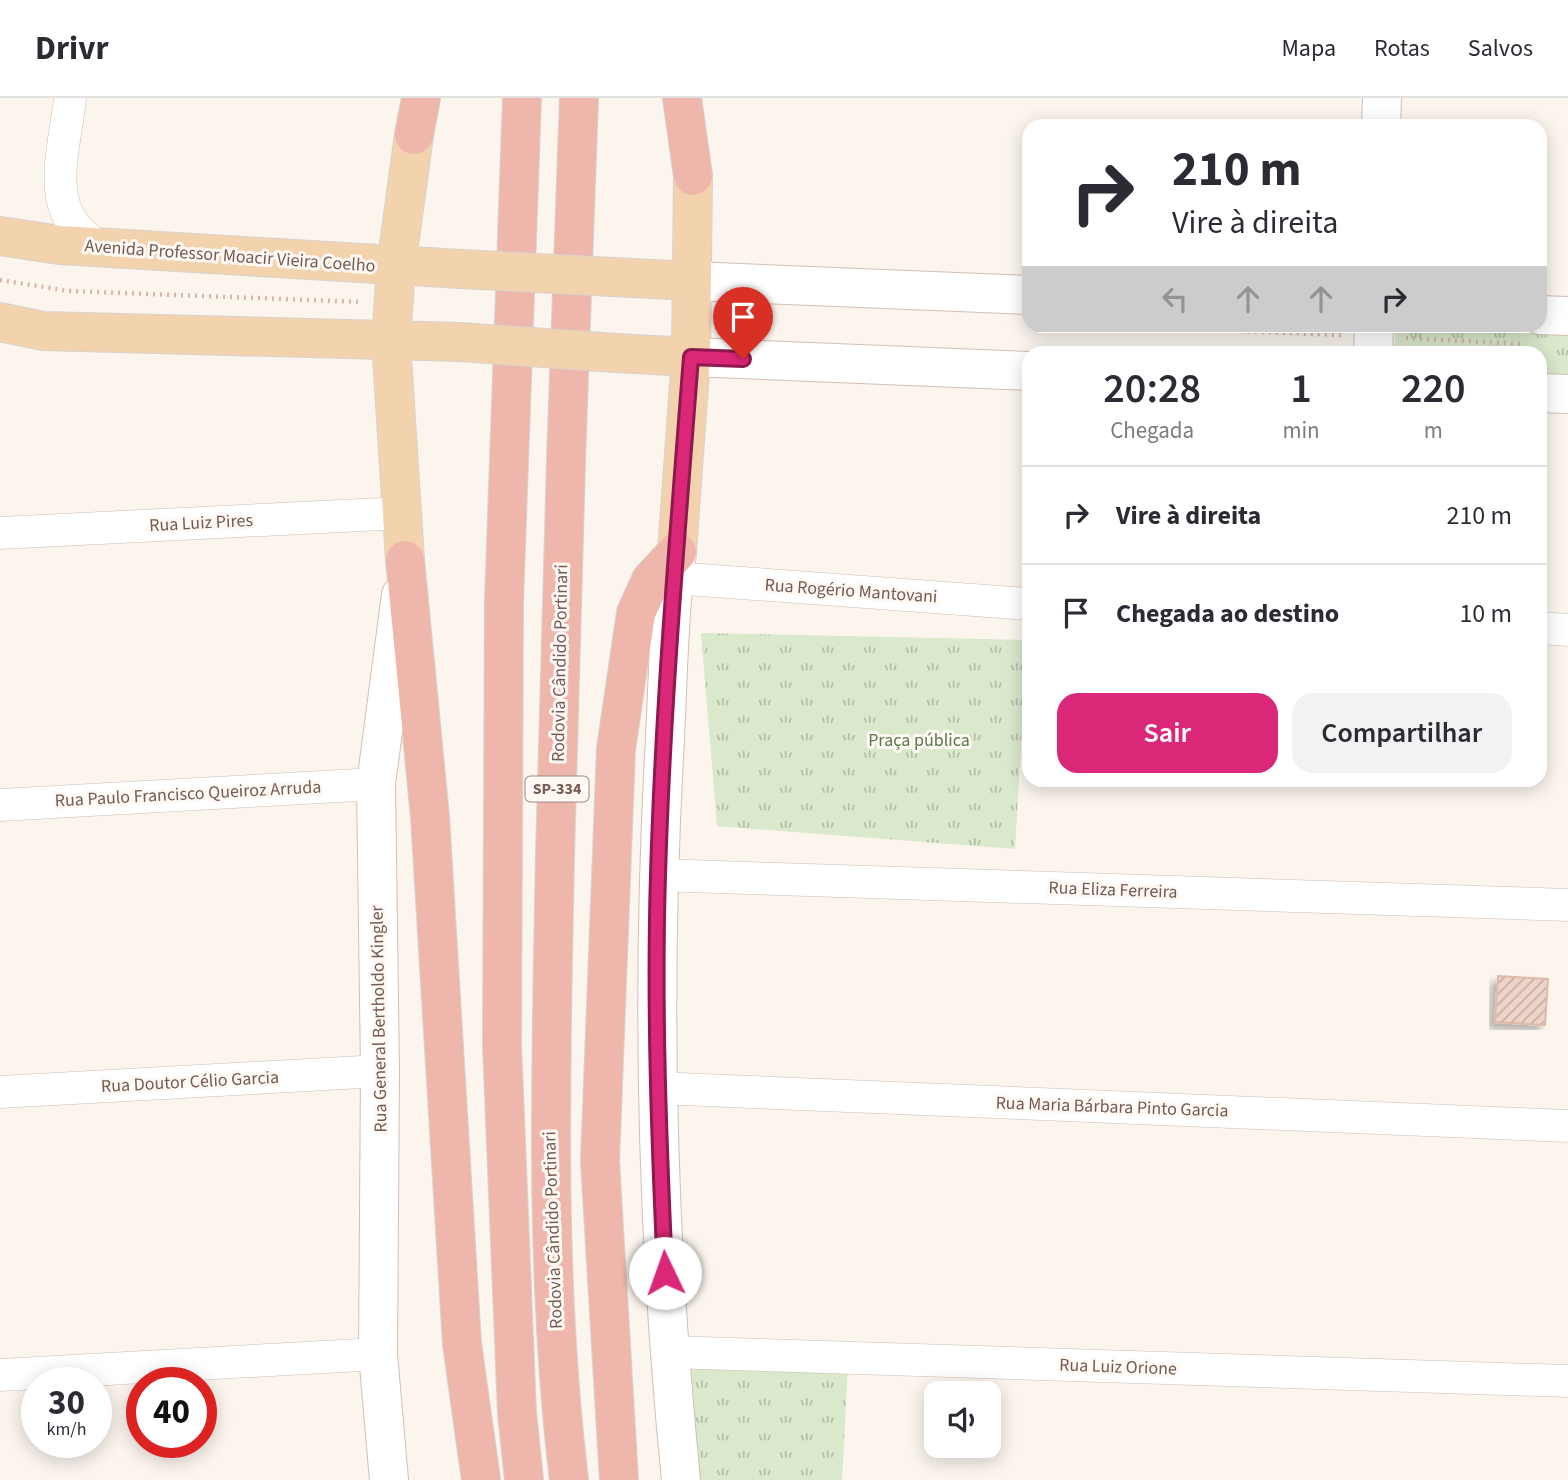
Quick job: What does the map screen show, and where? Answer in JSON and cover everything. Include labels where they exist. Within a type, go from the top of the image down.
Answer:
[{"type":"highway","points":[[414,116],[421,98]]},
{"type":"highway","name":"SP-334","points":[[522,98],[504,601],[502,1045],[517,1413],[524,1480]]},
{"type":"highway","name":"Rodovia Cândido Portinari","points":[[569,1480],[559,1397],[549,1190],[563,513],[579,98]]},
{"type":"highway","points":[[682,98],[693,176]]},
{"type":"highway","points":[[405,560],[430,817],[462,1344],[481,1480]]},
{"type":"highway","points":[[618,1480],[600,1161],[616,749],[636,613],[651,580],[675,565]]},
{"type":"main road","points":[[405,560],[391,341],[394,285],[414,116]]},
{"type":"main road","points":[[675,565],[691,357],[693,176]]},
{"type":"main road","name":"Avenida Professor Moacir Vieira Coelho","points":[[0,236],[394,285],[461,269],[691,281]]},
{"type":"main road","points":[[0,322],[43,331],[460,342],[691,357]]},
{"type":"street","points":[[70,98],[60,197],[73,228],[102,248]]},
{"type":"street","points":[[693,176],[695,98]]},
{"type":"street","points":[[1381,119],[1382,98]]},
{"type":"street","points":[[691,281],[1022,295]]},
{"type":"street","points":[[1547,315],[1568,316]]},
{"type":"street","points":[[691,357],[1022,371]]},
{"type":"street","points":[[1547,393],[1568,394]]},
{"type":"street","name":"Rua Luiz Pires","points":[[0,533],[402,513]]},
{"type":"street","name":"Rua General Bertholdo Kingler","points":[[389,1480],[378,1354],[380,1071],[376,784],[405,560]]},
{"type":"street","points":[[675,565],[658,875],[656,1088],[668,1352],[681,1480]]},
{"type":"street","name":"Rua Rogério Mantovani","points":[[675,565],[1022,603]]},
{"type":"street","points":[[1547,628],[1568,629]]},
{"type":"street","name":"Rua Paulo Francisco Queiroz Arruda","points":[[0,805],[376,784]]},
{"type":"street","name":"Rua Eliza Ferreira","points":[[658,875],[1568,905]]},
{"type":"street","name":"Rua Doutor Célio Garcia","points":[[0,1092],[380,1071]]},
{"type":"street","name":"Rua Maria Bárbara Pinto Garcia","points":[[656,1088],[1568,1126]]},
{"type":"street","name":"Rua Luiz Orione","points":[[668,1352],[1568,1381]]},
{"type":"street","points":[[0,1375],[378,1354]]},
{"type":"path","points":[[0,280],[69,291],[394,285]]},
{"type":"green space","points":[[1547,326],[1568,326],[1568,388],[1547,387],[1547,346],[1395,346],[1396,333],[1547,333]]},
{"type":"green space","name":"Praça pública","points":[[701,633],[1022,640],[1022,727],[1015,849],[717,826]]},
{"type":"green space","points":[[682,1362],[848,1367],[842,1480],[694,1480]]},
{"type":"building","points":[[1498,976],[1548,979],[1545,1025],[1495,1022]]},
{"type":"route","points":[[665,1273],[656,1088],[658,875],[673,578],[691,357],[743,359]]}]
